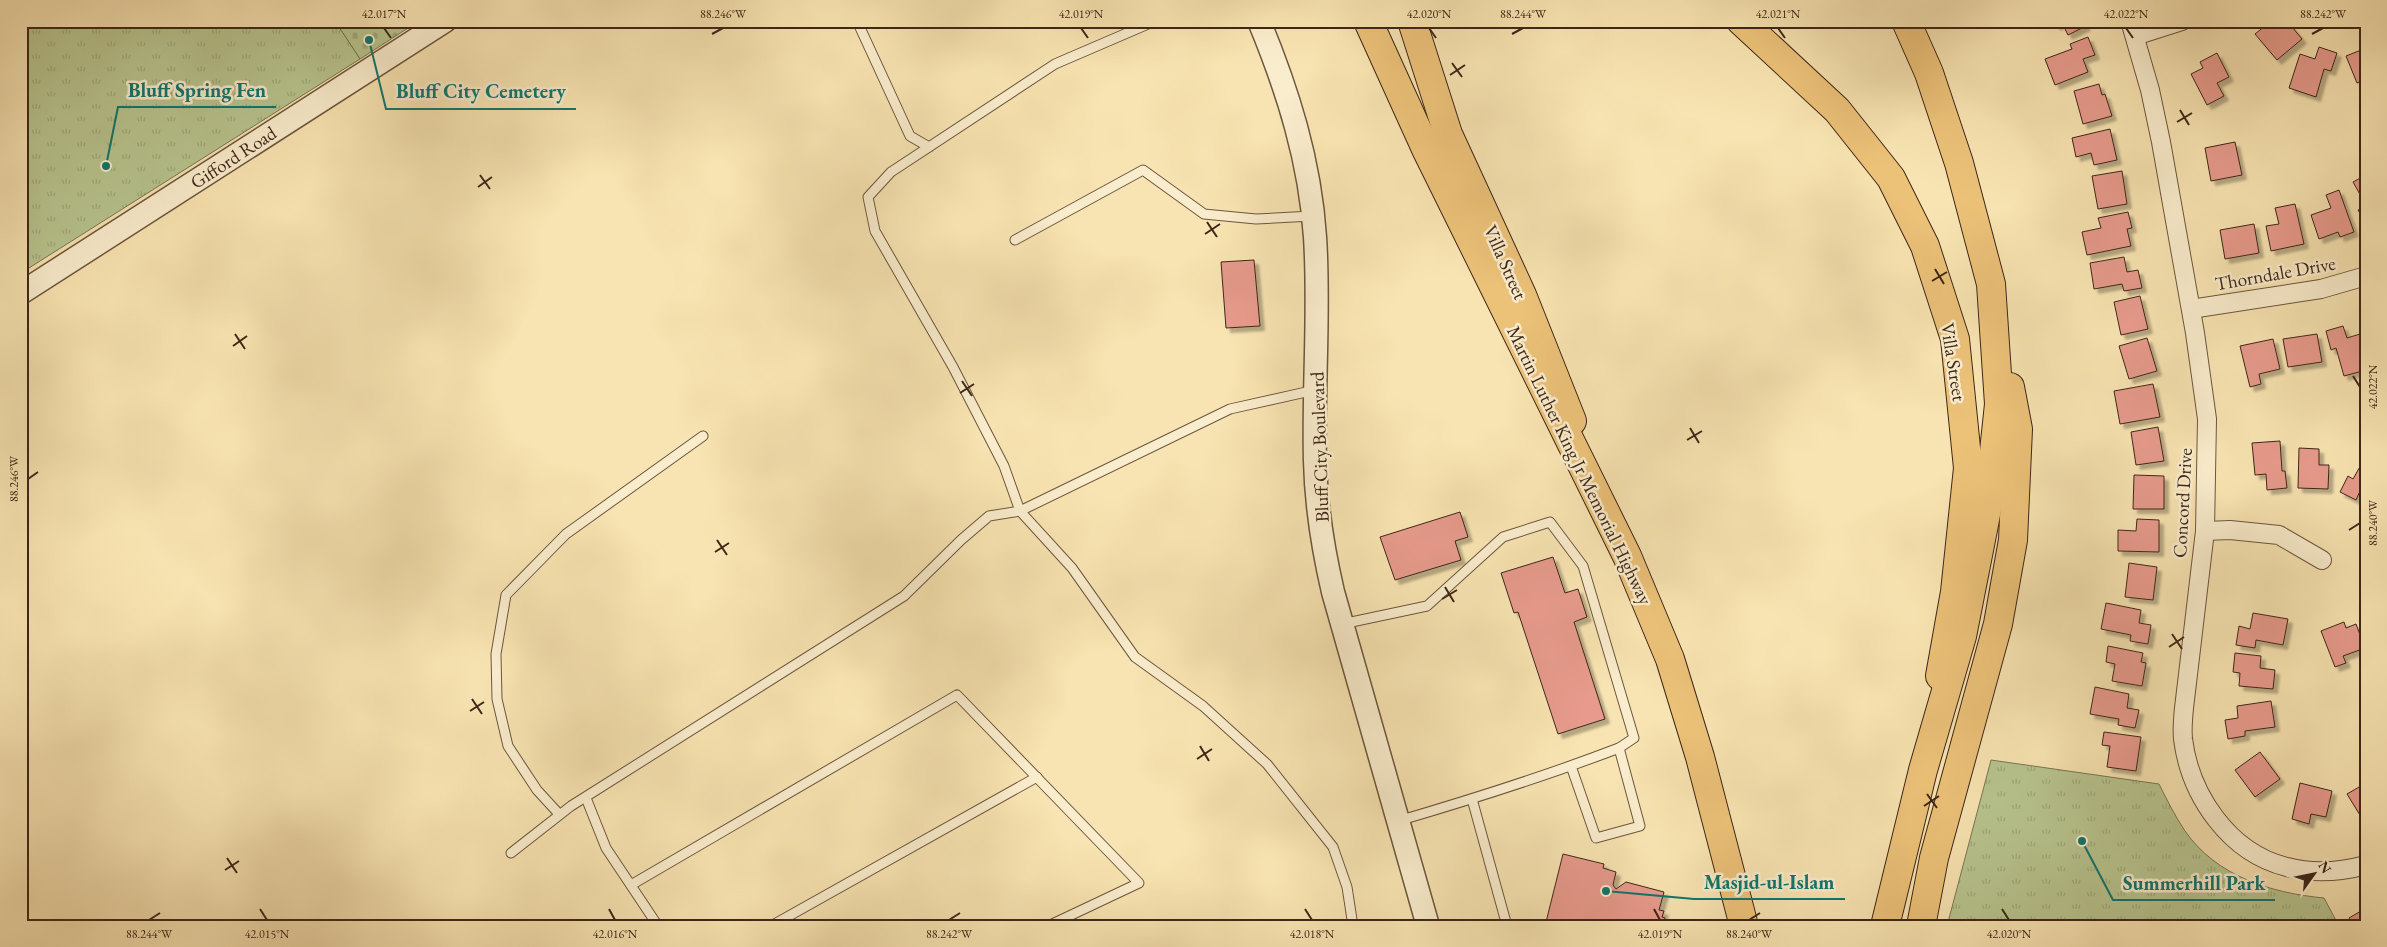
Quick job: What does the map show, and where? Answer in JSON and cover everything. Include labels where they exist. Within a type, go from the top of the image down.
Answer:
[{"type":"main road","name":"Martin Luther King Jr Memorial Highway","points":[[1368,21],[1426,149],[1627,556],[1670,659],[1700,757],[1744,926]]},
{"type":"main road","name":"Villa Street","points":[[1412,21],[1448,134],[1522,295],[1627,556]]},
{"type":"main road","name":"Villa Street","points":[[1741,21],[1837,110],[1891,178],[1925,246],[1955,339],[1968,468],[1955,592],[1923,770]]},
{"type":"main road","points":[[1906,21],[1929,73],[1959,163],[1991,284],[2018,428],[2013,540],[1998,624],[1934,858],[1921,926]]},
{"type":"main road","points":[[1885,926],[1923,770],[1962,636],[1989,499],[2000,404],[1991,284]]},
{"type":"street","name":"Gifford Road","points":[[21,293],[445,21]]},
{"type":"street","name":"Bluff City Boulevard","points":[[1259,21],[1273,56],[1302,143],[1313,216],[1315,237],[1315,461],[1324,549],[1342,624],[1428,926]]},
{"type":"street","points":[[2133,29],[2182,21]]},
{"type":"street","name":"Concord Drive","points":[[2133,29],[2150,90],[2161,142],[2191,309],[2207,420],[2205,531],[2184,708],[2183,738],[2198,794],[2215,819],[2235,839],[2258,856],[2286,867],[2314,872],[2342,871],[2366,865]]},
{"type":"street","name":"Thorndale Drive","points":[[2191,309],[2320,289],[2366,276]]},
{"type":"street","points":[[2205,531],[2230,530],[2279,535],[2322,560]]},
{"type":"lane","points":[[857,21],[910,136],[929,147]]},
{"type":"lane","points":[[1155,21],[1055,64],[892,172],[868,197],[876,230],[957,375],[1004,466],[1020,511],[1072,568],[1134,657],[1203,706],[1267,764],[1333,848],[1348,887],[1353,926]]},
{"type":"lane","points":[[1015,240],[1143,170],[1204,214],[1256,219],[1313,216]]},
{"type":"lane","points":[[511,853],[559,814],[904,596],[961,540],[989,516],[1020,511],[1230,409],[1316,390]]},
{"type":"lane","points":[[559,814],[537,790],[508,746],[497,699],[496,654],[506,595],[566,534],[703,436]]},
{"type":"lane","points":[[1342,624],[1427,606],[1503,537],[1550,522],[1583,566],[1634,738],[1619,748],[1571,766],[1397,822]]},
{"type":"lane","points":[[631,885],[957,695],[1140,883],[1048,926]]},
{"type":"lane","points":[[1571,766],[1596,838],[1640,826],[1619,748]]},
{"type":"lane","points":[[772,926],[1037,777]]},
{"type":"lane","points":[[586,798],[606,848],[658,926]]},
{"type":"lane","points":[[1472,799],[1507,926]]},
{"type":"green space","points":[[21,21],[335,21],[360,59],[21,273]]},
{"type":"green space","points":[[335,21],[419,21],[360,59]]},
{"type":"green space","points":[[1991,760],[2159,784],[2185,831],[2198,847],[2213,860],[2229,871],[2266,887],[2304,896],[2324,898],[2339,926],[1947,926]]},
{"type":"building","points":[[2053,21],[2083,21],[2086,26],[2068,35],[2062,23],[2056,26]]},
{"type":"building","points":[[2271,21],[2279,21],[2281,24],[2287,21],[2302,39],[2277,60],[2255,34]]},
{"type":"building","points":[[2088,37],[2095,55],[2083,59],[2088,72],[2055,85],[2045,59],[2072,49],[2070,44]]},
{"type":"building","points":[[2319,47],[2337,53],[2331,71],[2324,69],[2316,97],[2289,88],[2300,54],[2315,59]]},
{"type":"building","points":[[2366,48],[2366,79],[2357,83],[2346,56]]},
{"type":"building","points":[[2217,53],[2229,77],[2217,83],[2224,96],[2207,105],[2191,74],[2203,68],[2200,62]]},
{"type":"building","points":[[2099,84],[2102,95],[2105,94],[2112,116],[2083,124],[2074,91]]},
{"type":"building","points":[[2110,129],[2117,160],[2094,165],[2091,153],[2076,157],[2072,138]]},
{"type":"building","points":[[2235,142],[2242,175],[2211,181],[2205,148]]},
{"type":"building","points":[[2122,171],[2127,204],[2098,209],[2092,176]]},
{"type":"building","points":[[2366,175],[2366,205],[2353,182]]},
{"type":"building","points":[[2339,190],[2354,232],[2340,237],[2338,232],[2319,239],[2311,215],[2331,208],[2326,195]]},
{"type":"building","points":[[2295,204],[2304,244],[2271,251],[2266,226],[2279,224],[2275,208]]},
{"type":"building","points":[[2366,206],[2366,224],[2358,210]]},
{"type":"building","points":[[2128,212],[2132,228],[2127,229],[2131,246],[2087,255],[2082,232],[2101,228],[2098,218]]},
{"type":"building","points":[[2254,224],[2259,253],[2225,259],[2220,230]]},
{"type":"building","points":[[2124,257],[2127,272],[2138,270],[2142,288],[2124,291],[2122,284],[2094,289],[2090,263]]},
{"type":"building","points":[[1254,260],[1260,326],[1226,328],[1221,262]]},
{"type":"building","points":[[2140,296],[2148,329],[2121,335],[2114,302]]},
{"type":"building","points":[[2343,326],[2347,338],[2360,334],[2366,352],[2366,370],[2344,376],[2336,348],[2331,350],[2326,331]]},
{"type":"building","points":[[2317,334],[2322,362],[2288,367],[2283,339]]},
{"type":"building","points":[[2147,338],[2157,371],[2129,379],[2119,346]]},
{"type":"building","points":[[2273,339],[2280,369],[2259,374],[2261,384],[2250,387],[2240,346]]},
{"type":"building","points":[[2153,384],[2160,417],[2120,424],[2114,391]]},
{"type":"building","points":[[2158,427],[2164,461],[2136,465],[2131,432]]},
{"type":"building","points":[[2280,441],[2282,471],[2285,471],[2287,488],[2267,490],[2266,474],[2255,475],[2252,443]]},
{"type":"building","points":[[2299,448],[2319,449],[2319,465],[2329,465],[2328,489],[2298,488]]},
{"type":"building","points":[[2366,456],[2366,492],[2361,489],[2356,500],[2340,492],[2348,476],[2353,479]]},
{"type":"building","points":[[2134,475],[2164,476],[2164,509],[2133,509]]},
{"type":"building","points":[[1460,512],[1468,537],[1455,541],[1461,560],[1395,580],[1380,537]]},
{"type":"building","points":[[2137,519],[2159,520],[2159,552],[2118,551],[2118,530],[2136,531]]},
{"type":"building","points":[[1553,557],[1565,593],[1578,589],[1587,617],[1574,622],[1605,719],[1558,734],[1518,612],[1514,613],[1501,573]]},
{"type":"building","points":[[2129,563],[2157,567],[2153,600],[2125,597]]},
{"type":"building","points":[[2106,603],[2141,610],[2139,623],[2151,625],[2148,644],[2130,641],[2131,635],[2101,629]]},
{"type":"building","points":[[2253,613],[2288,619],[2283,645],[2256,640],[2255,648],[2236,645],[2239,626],[2250,629]]},
{"type":"building","points":[[2344,622],[2346,628],[2356,624],[2365,648],[2343,656],[2346,663],[2335,667],[2321,631]]},
{"type":"building","points":[[2108,646],[2143,653],[2141,662],[2146,663],[2142,686],[2112,681],[2115,664],[2106,662]]},
{"type":"building","points":[[2235,653],[2261,656],[2260,668],[2275,670],[2273,689],[2239,686],[2240,673],[2233,672]]},
{"type":"building","points":[[2095,687],[2129,694],[2127,708],[2139,710],[2135,728],[2118,725],[2119,719],[2090,714]]},
{"type":"building","points":[[2271,701],[2275,727],[2245,731],[2245,736],[2228,739],[2225,720],[2238,718],[2237,706]]},
{"type":"building","points":[[2104,732],[2141,737],[2136,771],[2107,767],[2110,746],[2102,745]]},
{"type":"building","points":[[2260,752],[2280,779],[2255,797],[2235,770]]},
{"type":"building","points":[[2300,783],[2332,791],[2326,817],[2311,814],[2309,824],[2292,819]]},
{"type":"building","points":[[2366,783],[2366,818],[2363,820],[2347,794]]},
{"type":"building","points":[[1563,854],[1604,864],[1603,868],[1616,872],[1613,885],[1616,889],[1626,882],[1664,892],[1659,910],[1664,911],[1662,917],[1665,918],[1665,923],[1663,925],[1655,923],[1654,926],[1545,926]]},
{"type":"building","points":[[2366,908],[2366,926],[2353,926],[2349,918]]},
{"type":"place","name":"Bluff City Cemetery","points":[[369,40]]},
{"type":"place","name":"Bluff Spring Fen","points":[[106,166]]},
{"type":"place","name":"Summerhill Park","points":[[2082,841]]},
{"type":"place","name":"Masjid-ul-Islam","points":[[1606,891]]}]
